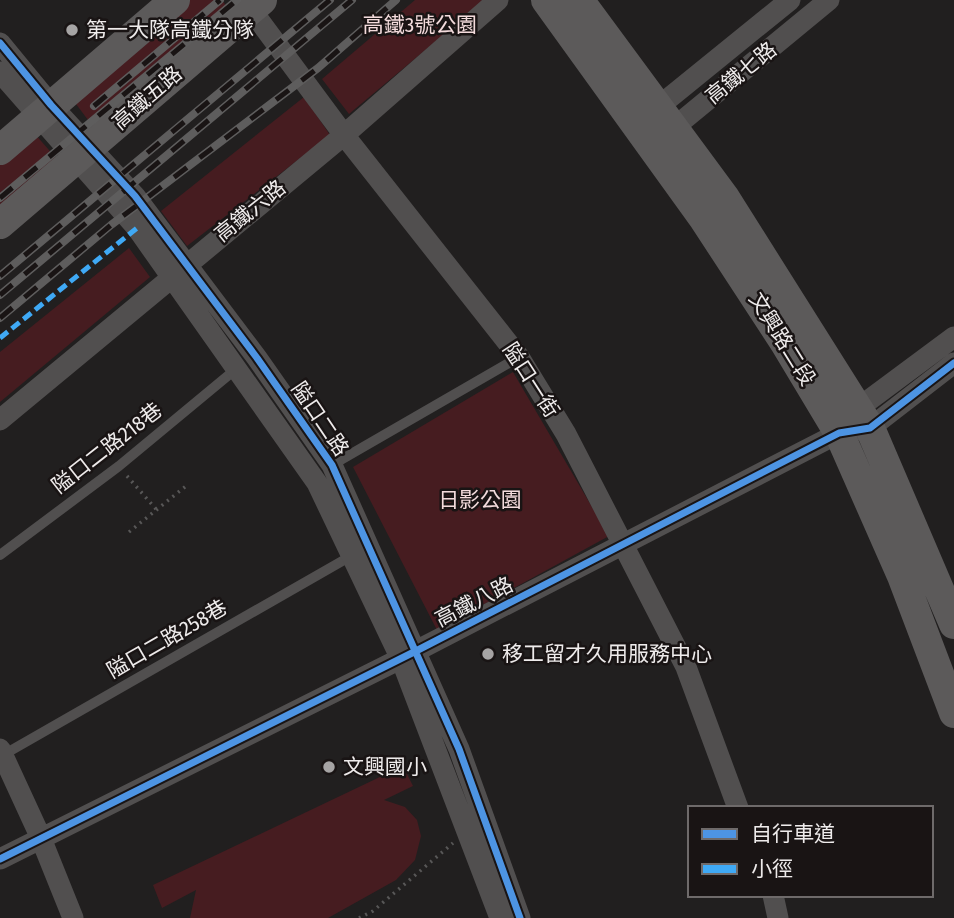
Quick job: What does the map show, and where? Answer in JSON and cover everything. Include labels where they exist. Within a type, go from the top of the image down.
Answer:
[{"type":"street","points":[[0,150],[175,0]]},
{"type":"street","name":"高鐵六路","points":[[0,420],[344,135],[498,0]]},
{"type":"street","name":"文興路二段","points":[[546,0],[655,126],[725,198],[864,418],[929,561],[954,624]]},
{"type":"street","name":"文興路二段","points":[[579,0],[839,433],[902,576],[954,713]]},
{"type":"street","name":"高鐵七路","points":[[655,126],[790,0]]},
{"type":"street","name":"高鐵七路","points":[[655,126],[829,0]]},
{"type":"street","name":"隘口一街","points":[[252,3],[344,135],[519,357],[566,434],[686,667],[737,806]]},
{"type":"street","name":"高鐵五路","points":[[0,224],[252,3]]},
{"type":"street","name":"隘口二路","points":[[0,43],[44,112]]},
{"type":"street","name":"隘口二路","points":[[0,72],[44,112],[144,222],[332,464],[408,655],[500,918]]},
{"type":"street","name":"隘口二路","points":[[179,269],[236,369],[317,483],[351,556],[459,749],[520,918]]},
{"type":"street","name":"高鐵八路","points":[[864,418],[954,337]]},
{"type":"street","name":"高鐵八路","points":[[0,859],[40,836],[408,655],[839,433],[954,363]]},
{"type":"street","points":[[1,752],[40,836],[73,918]]},
{"type":"street","points":[[773,897],[778,918]]},
{"type":"lane","name":"隘口二路","points":[[332,464],[519,357]]},
{"type":"lane","name":"隘口二路218巷","points":[[0,555],[119,466],[236,369]]},
{"type":"lane","name":"隘口二路258巷","points":[[1,752],[351,556]]},
{"type":"path","points":[[119,466],[156,509]]},
{"type":"path","points":[[130,532],[186,486]]},
{"type":"path","points":[[359,918],[373,911],[468,832]]},
{"type":"green space","points":[[190,0],[222,0],[231,13],[94,128],[73,100]]},
{"type":"green space","name":"高鐵3號公園","points":[[415,0],[485,0],[349,114],[322,79]]},
{"type":"green space","points":[[304,97],[330,135],[187,246],[161,211]]},
{"type":"green space","points":[[35,134],[62,165],[0,216],[0,164]]},
{"type":"green space","points":[[129,248],[150,277],[0,402],[0,352]]},
{"type":"green space","name":"日影公園","points":[[513,372],[609,536],[437,630],[353,467]]},
{"type":"green space","points":[[403,766],[413,786],[384,800],[405,807],[417,820],[421,836],[415,860],[396,880],[328,918],[190,918],[196,890],[162,908],[153,885]]},
{"type":"railway","points":[[94,106],[220,0]]},
{"type":"railway","points":[[0,198],[237,0]]},
{"type":"railway","points":[[0,276],[330,0]]},
{"type":"railway","points":[[0,295],[352,0]]},
{"type":"railway","points":[[0,318],[111,225],[318,68],[396,0]]},
{"type":"marked path","points":[[0,338],[137,228]]},
{"type":"cycle path","points":[[0,43],[51,105],[135,196],[257,358],[332,465],[459,749],[520,918]]},
{"type":"cycle path","points":[[0,859],[416,651],[839,433],[870,428],[954,363]]},
{"type":"place","name":"第一大隊高鐵分隊","points":[[72,30]]},
{"type":"place","name":"移工留才久用服務中心","points":[[488,654]]},
{"type":"place","name":"文興國小","points":[[329,767]]}]
